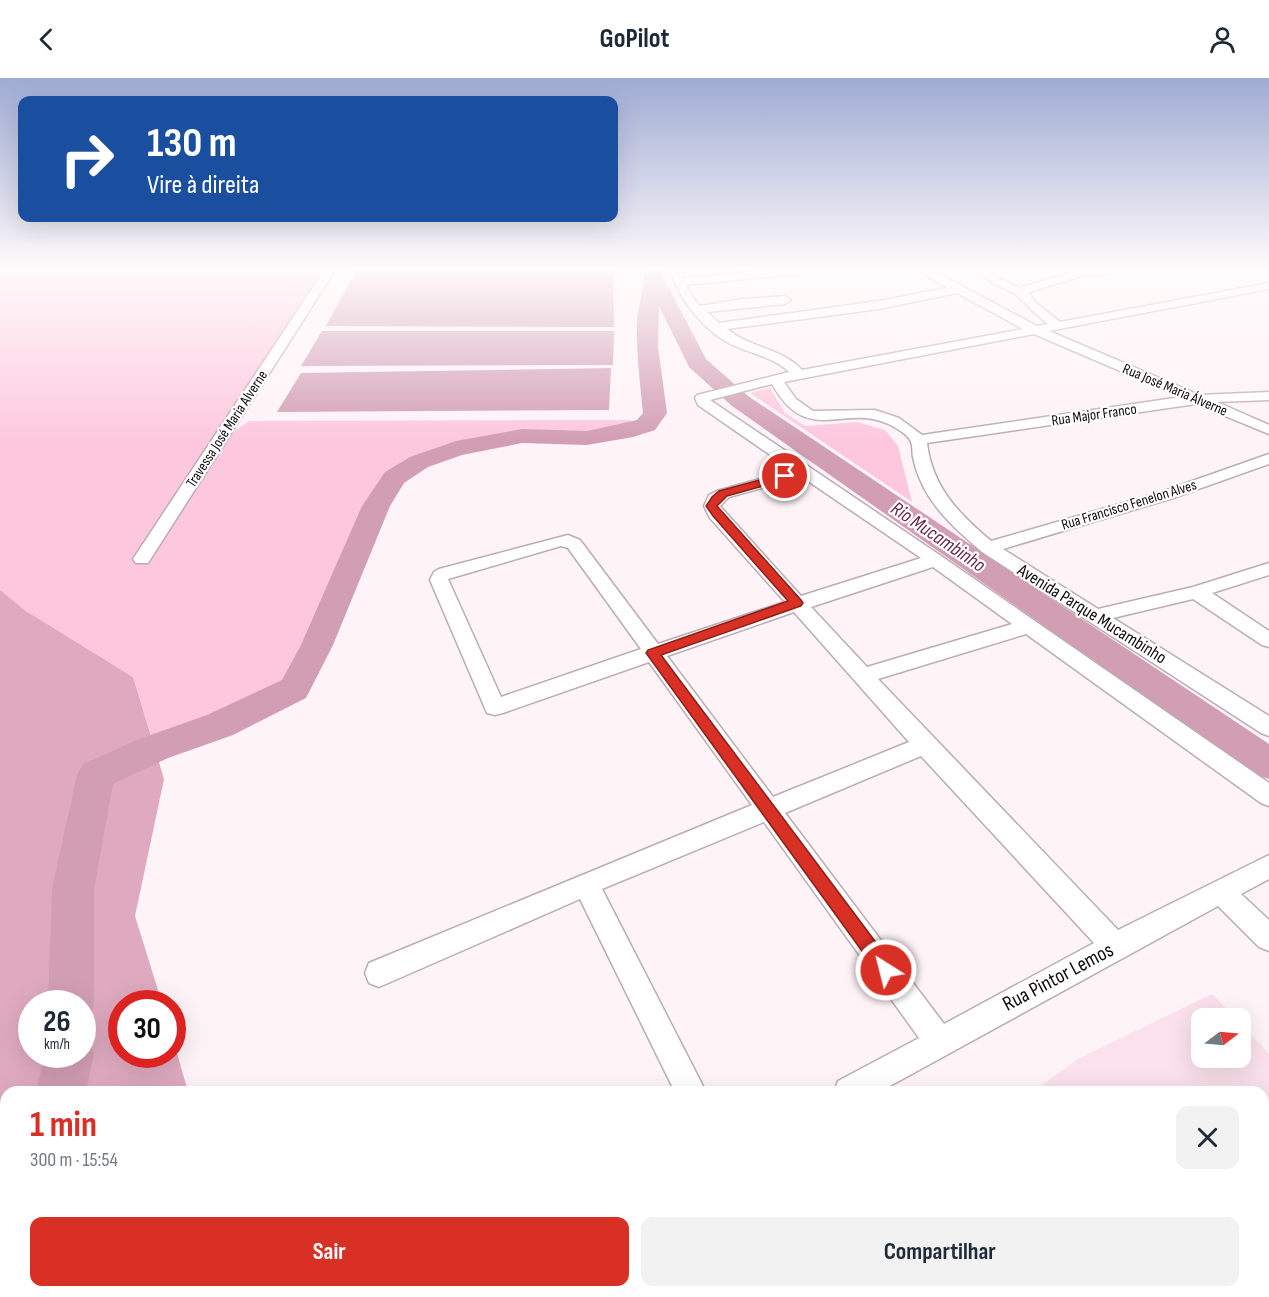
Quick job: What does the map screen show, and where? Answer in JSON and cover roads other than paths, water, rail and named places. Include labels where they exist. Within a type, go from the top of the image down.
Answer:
[{"type":"street","name":"Travessa José Maria Alverne","points":[[142,559],[294,326]]},
{"type":"street","points":[[717,327],[725,326]]},
{"type":"street","name":"Rua José Maria Álverne","points":[[1027,326],[1269,430]]},
{"type":"street","points":[[1058,326],[776,379],[702,398],[703,402],[935,560],[1269,796]]},
{"type":"street","points":[[717,327],[731,340],[783,359],[799,375]]},
{"type":"street","points":[[776,379],[790,402],[809,414],[817,417],[862,412],[884,417],[909,429],[920,440]]},
{"type":"street","name":"Rua Major Franco","points":[[920,440],[1199,399],[1269,396]]},
{"type":"street","name":"Avenida Parque Mucambinho","points":[[920,440],[920,458],[938,499],[951,517],[988,548],[1269,727]]},
{"type":"street","name":"Rua Francisco Fenelon Alves","points":[[988,548],[1167,495],[1269,459]]},
{"type":"street","points":[[805,471],[723,494],[715,499],[712,506],[716,514],[925,745],[1114,946]]},
{"type":"street","points":[[935,560],[796,603],[652,653],[495,707],[439,580],[440,576],[568,540],[573,544],[652,653],[939,1041]]},
{"type":"street","points":[[1096,616],[1196,592],[1269,569]]},
{"type":"street","points":[[1196,592],[1269,640]]},
{"type":"street","points":[[862,676],[1029,626]]},
{"type":"street","points":[[379,973],[586,884],[925,745]]},
{"type":"street","name":"Rua Pintor Lemos","points":[[866,1086],[939,1041],[1114,946],[1269,866]]},
{"type":"street","points":[[586,884],[688,1086]]},
{"type":"street","points":[[1221,892],[1269,938]]},
{"type":"waterway","points":[[71,990],[73,889],[96,775],[155,748],[220,725],[294,689],[317,645],[376,506],[394,478],[419,462],[456,449],[522,436],[587,438],[624,432],[646,425],[655,413],[647,347],[647,326]]},
{"type":"waterway","name":"Rio Mucambinho","points":[[679,326],[697,362],[740,401],[1269,764]]},
{"type":"waterway","points":[[62,1086],[67,1068]]}]
